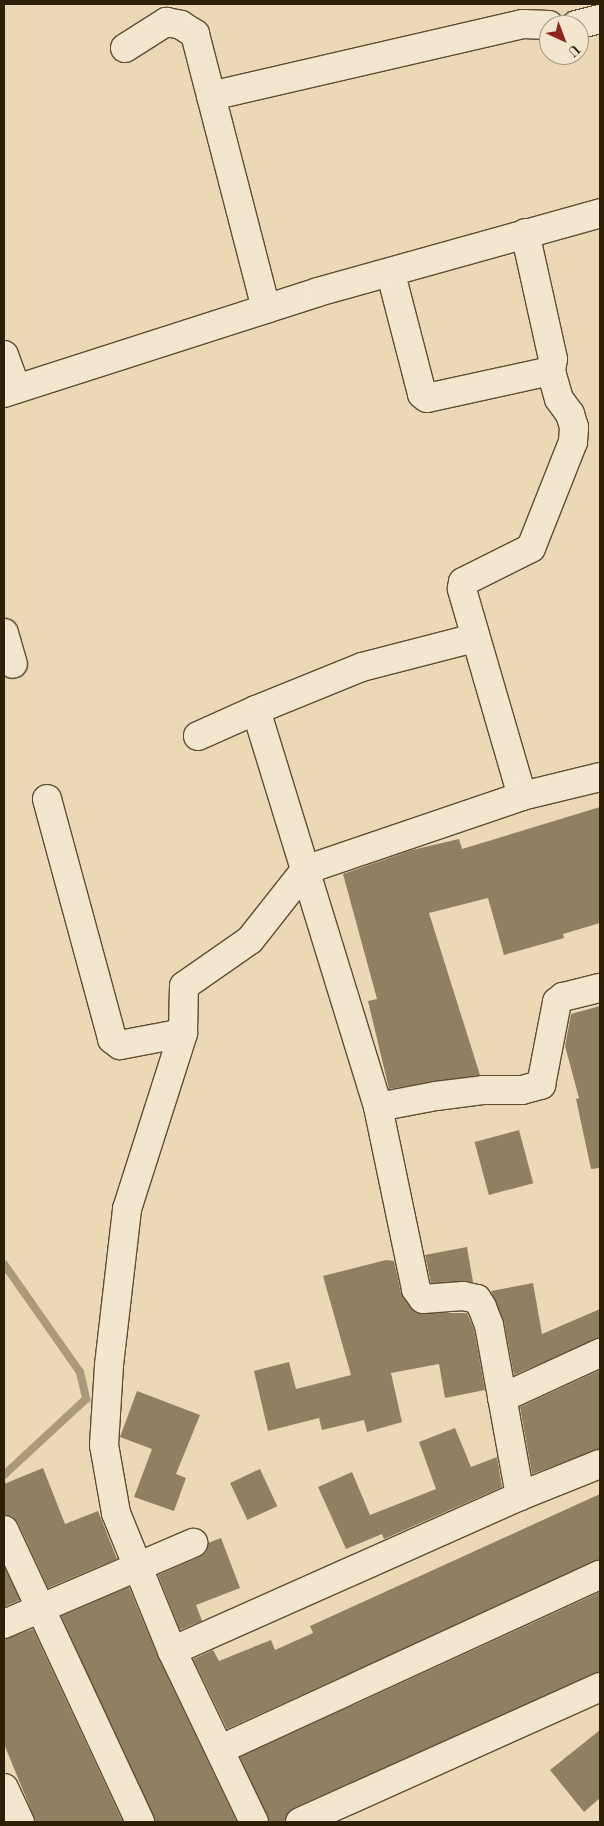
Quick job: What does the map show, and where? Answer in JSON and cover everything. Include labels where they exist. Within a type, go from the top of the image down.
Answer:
[{"type":"street","points":[[124,48],[166,22],[181,25],[195,34],[266,309]]},
{"type":"street","points":[[211,96],[523,24],[539,25]]},
{"type":"street","points":[[4,355],[10,390],[318,292],[391,274],[525,233],[600,213]]},
{"type":"street","points":[[522,796],[474,638],[463,598],[463,582],[531,548],[573,442],[574,427],[570,414],[559,399],[551,371],[553,359],[525,233]]},
{"type":"street","points":[[391,274],[422,394],[427,398],[551,371]]},
{"type":"street","points":[[4,633],[13,664]]},
{"type":"street","points":[[198,736],[362,667],[474,638]]},
{"type":"street","points":[[256,710],[378,1107],[416,1289],[423,1299],[432,1300],[456,1296],[477,1299],[489,1325],[520,1496]]},
{"type":"street","points":[[254,1822],[172,1651],[116,1513],[104,1445],[109,1365],[127,1209],[183,1032],[184,986],[250,940],[305,870],[522,796],[600,777]]},
{"type":"street","points":[[48,799],[112,1039],[120,1045],[183,1032]]},
{"type":"street","points":[[378,1107],[446,1095],[522,1090],[541,1085],[557,1002],[563,997],[600,988]]},
{"type":"street","points":[[502,1398],[600,1353]]},
{"type":"street","points":[[172,1651],[520,1496],[600,1464]]},
{"type":"street","points":[[4,1530],[38,1609],[140,1822]]},
{"type":"street","points":[[4,1624],[193,1544]]},
{"type":"street","points":[[221,1750],[600,1575]]},
{"type":"street","points":[[300,1822],[600,1687]]},
{"type":"street","points":[[4,1788],[20,1822]]},
{"type":"building","points":[[600,807],[600,923],[563,934],[564,938],[504,955],[488,898],[429,913],[480,1075],[389,1089],[368,1001],[377,999],[343,874],[412,850],[459,839],[462,849]]},
{"type":"building","points":[[600,1006],[600,1168],[591,1169],[576,1099],[579,1098],[565,1046],[571,1014]]},
{"type":"building","points":[[519,1130],[533,1183],[489,1195],[475,1142]]},
{"type":"building","points":[[467,1247],[473,1282],[431,1283],[425,1255]]},
{"type":"building","points":[[386,1260],[394,1261],[401,1293],[416,1313],[467,1313],[474,1329],[485,1390],[445,1398],[439,1364],[391,1373],[402,1422],[367,1432],[364,1420],[322,1430],[319,1418],[268,1431],[254,1371],[289,1362],[296,1389],[351,1375],[323,1276]]},
{"type":"building","points":[[533,1283],[542,1334],[600,1309],[600,1338],[514,1375],[504,1322],[491,1291]]},
{"type":"building","points":[[600,1370],[600,1449],[532,1474],[520,1407]]},
{"type":"building","points":[[137,1391],[200,1415],[176,1474],[186,1478],[174,1511],[134,1497],[152,1449],[120,1437]]},
{"type":"building","points":[[455,1428],[471,1467],[497,1457],[502,1487],[384,1539],[382,1534],[346,1549],[318,1487],[352,1472],[370,1515],[436,1489],[419,1442]]},
{"type":"building","points":[[43,1468],[65,1524],[98,1511],[117,1559],[48,1588],[18,1523],[13,1517],[4,1515],[4,1484]]},
{"type":"building","points":[[260,1469],[277,1506],[247,1520],[230,1483]]},
{"type":"building","points":[[600,1494],[600,1560],[227,1729],[193,1659],[213,1650],[219,1661],[271,1640],[275,1650],[313,1633],[310,1626]]},
{"type":"building","points":[[221,1538],[240,1588],[196,1605],[202,1621],[180,1630],[158,1575],[199,1557],[206,1552],[208,1543]]},
{"type":"building","points":[[4,1566],[20,1600],[4,1607]]},
{"type":"building","points":[[129,1587],[158,1657],[237,1822],[155,1822],[61,1616]]},
{"type":"building","points":[[600,1592],[600,1672],[294,1808],[284,1821],[269,1822],[240,1757]]},
{"type":"building","points":[[33,1629],[123,1822],[36,1822],[4,1744],[4,1639]]},
{"type":"building","points":[[600,1730],[600,1798],[584,1812],[550,1770]]},
{"type":"waterway","points":[[4,1264],[80,1372],[86,1399],[4,1475]]}]
